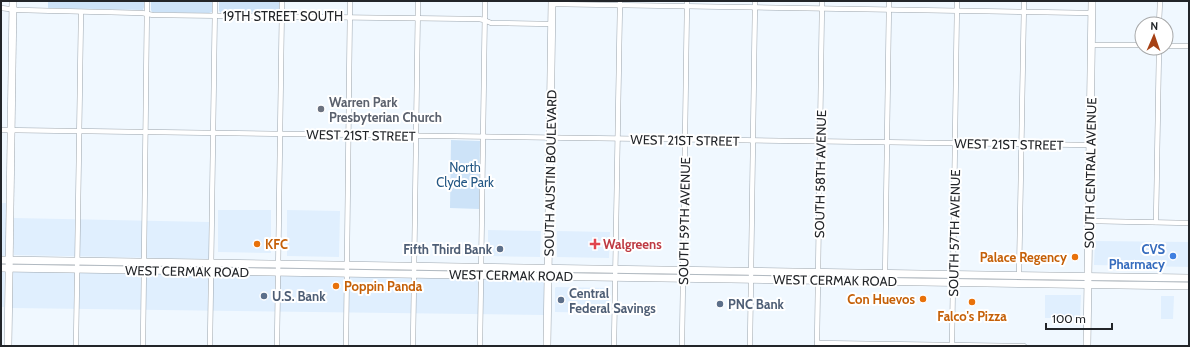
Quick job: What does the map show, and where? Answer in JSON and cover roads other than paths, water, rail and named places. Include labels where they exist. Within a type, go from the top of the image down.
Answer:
[{"type":"main road","points":[[8,346],[5,260],[11,130],[13,1]]},
{"type":"main road","name":"SOUTH CENTRAL AVENUE","points":[[1087,346],[1092,1]]},
{"type":"main road","name":"SOUTH AUSTIN BOULEVARD","points":[[547,346],[552,2]]},
{"type":"main road","name":"WEST CERMAK ROAD","points":[[5,260],[278,264],[347,269],[683,274],[751,275],[818,272],[953,282],[1019,279],[1088,280],[1189,278]]},
{"type":"main road","name":"WEST CERMAK ROAD","points":[[5,268],[278,272],[347,269]]},
{"type":"main road","name":"WEST CERMAK ROAD","points":[[751,275],[818,280],[953,274],[1019,279]]},
{"type":"main road","name":"WEST CERMAK ROAD","points":[[1088,280],[1189,286]]},
{"type":"street","points":[[143,346],[148,1]]},
{"type":"street","points":[[210,346],[215,1]]},
{"type":"street","points":[[277,346],[282,1]]},
{"type":"street","points":[[346,346],[350,1]]},
{"type":"street","points":[[413,346],[418,1]]},
{"type":"street","points":[[480,346],[485,1]]},
{"type":"street","points":[[750,346],[755,1]]},
{"type":"street","name":"SOUTH 58TH AVENUE","points":[[817,344],[822,1]]},
{"type":"street","points":[[885,277],[889,1]]},
{"type":"street","name":"SOUTH 57TH AVENUE","points":[[952,345],[957,1]]},
{"type":"street","points":[[1019,279],[1024,1]]},
{"type":"street","points":[[1159,16],[1160,1]]},
{"type":"street","points":[[552,2],[1092,13]]},
{"type":"street","points":[[614,346],[620,3]]},
{"type":"street","name":"SOUTH 59TH AVENUE","points":[[682,346],[687,4]]},
{"type":"street","name":"19TH STREET SOUTH","points":[[1,8],[13,10],[142,13],[153,15],[479,19],[491,23],[552,24]]},
{"type":"street","points":[[76,346],[80,12]]},
{"type":"street","points":[[1092,45],[1134,45]]},
{"type":"street","points":[[1174,46],[1189,46]]},
{"type":"street","points":[[1156,222],[1159,56]]},
{"type":"street","name":"WEST 21ST STREET","points":[[1,130],[1090,145]]},
{"type":"street","points":[[1089,221],[1189,223]]},
{"type":"street","points":[[817,344],[1024,346]]},
{"type":"place","name":"Warren Park Presbyterian Church","points":[[321,109]]},
{"type":"place","name":"KFC","points":[[257,244]]},
{"type":"place","name":"Walgreens","points":[[595,244]]},
{"type":"place","name":"Fifth Third Bank","points":[[500,249]]},
{"type":"place","name":"CVS Pharmacy","points":[[1173,256]]},
{"type":"place","name":"Palace Regency","points":[[1075,257]]},
{"type":"place","name":"Poppin Panda","points":[[336,286]]},
{"type":"place","name":"U.S. Bank","points":[[264,296]]},
{"type":"place","name":"Con Huevos","points":[[923,299]]},
{"type":"place","name":"Central Federal Savings","points":[[561,300]]},
{"type":"place","name":"Falco's Pizza","points":[[972,302]]},
{"type":"place","name":"PNC Bank","points":[[720,304]]},
{"type":"park label","name":"North Clyde Park","points":[[465,174]]}]
